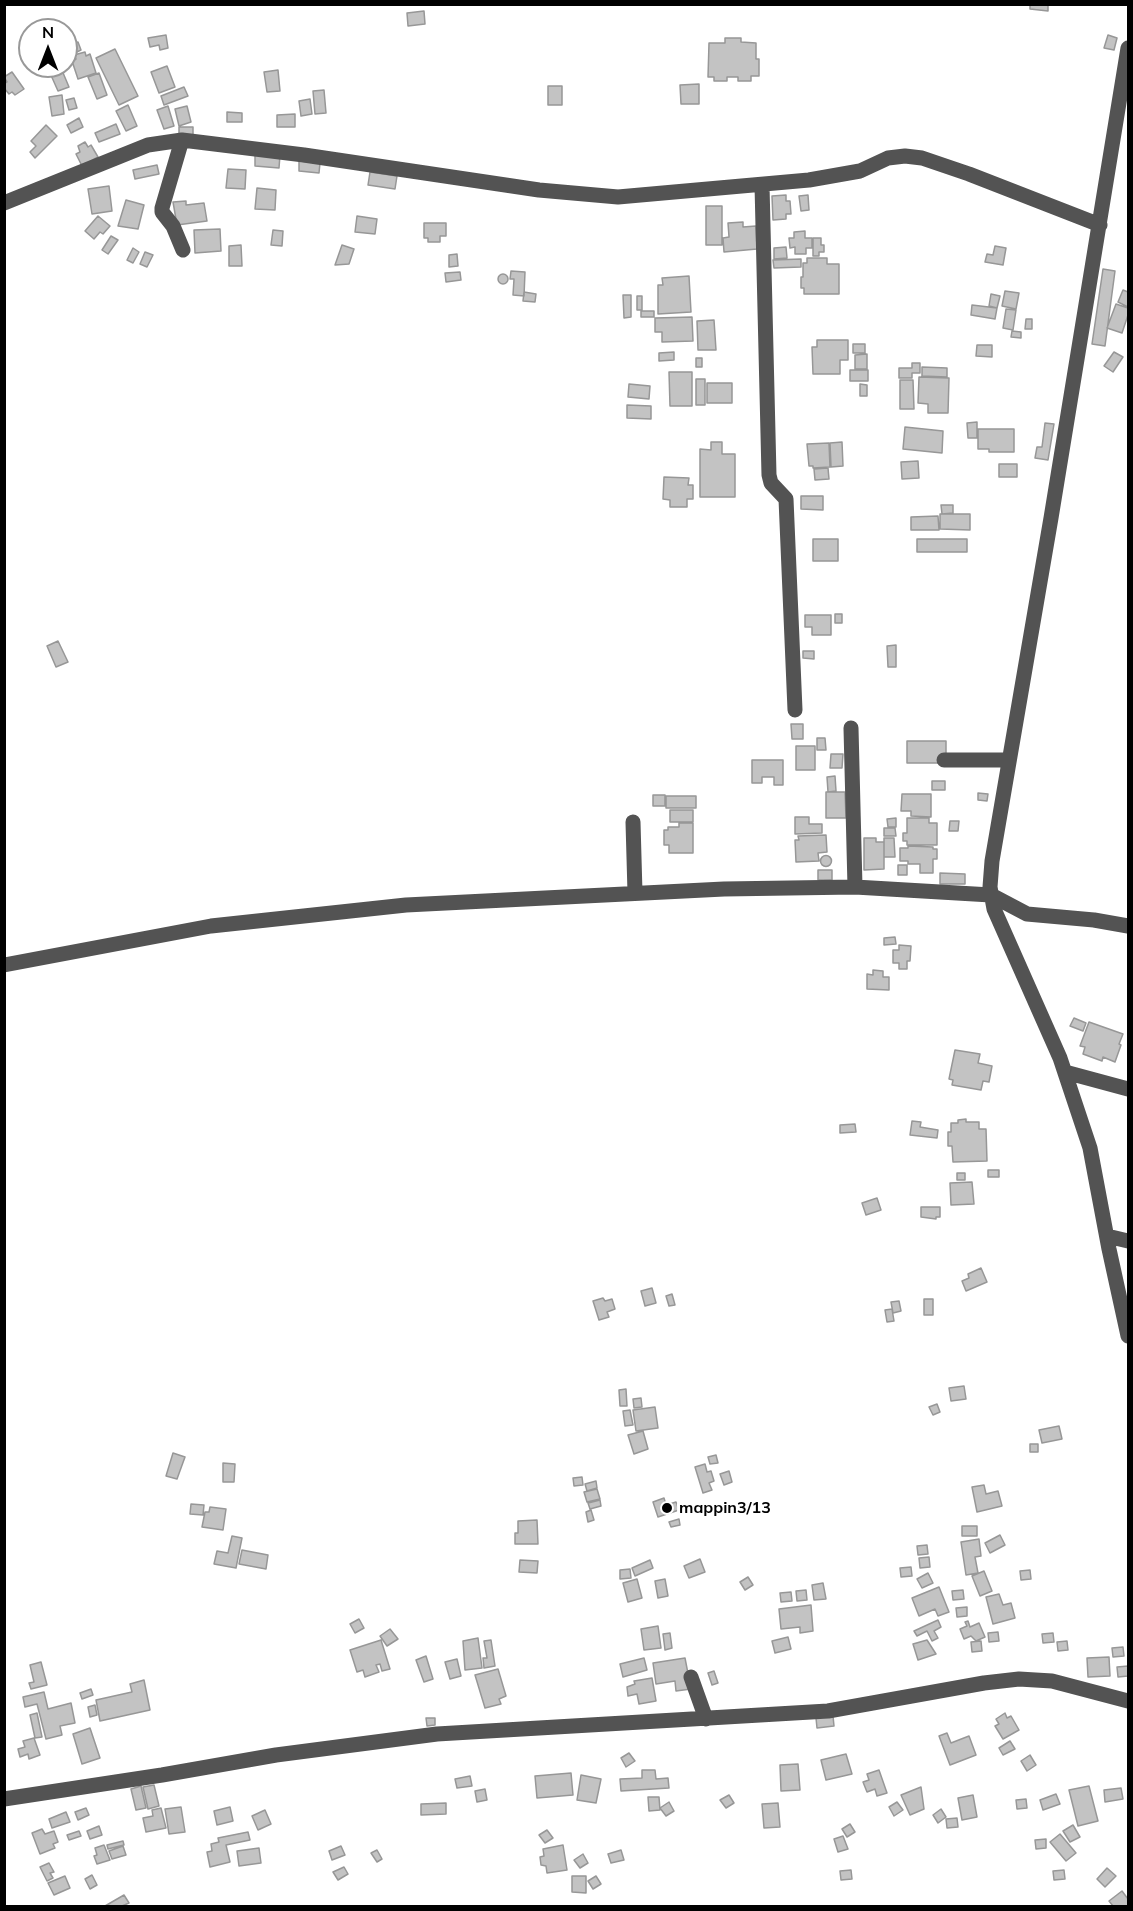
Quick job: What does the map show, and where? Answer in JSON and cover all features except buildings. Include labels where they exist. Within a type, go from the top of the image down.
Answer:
[{"type":"street","points":[[1128,48],[992,861],[990,887],[994,909],[1065,1072],[1090,1148],[1128,1336]]},
{"type":"street","points":[[4,203],[148,145],[182,140],[304,155],[539,190],[618,197],[809,180],[860,171],[888,158],[904,156],[922,158],[969,174],[1100,225]]},
{"type":"street","points":[[182,140],[162,213],[173,226],[183,250]]},
{"type":"street","points":[[762,185],[768,475],[771,483],[786,500],[795,710]]},
{"type":"street","points":[[850,728],[855,887]]},
{"type":"street","points":[[944,760],[1010,760]]},
{"type":"street","points":[[633,822],[635,893]]},
{"type":"street","points":[[4,965],[223,925],[406,905],[724,889],[855,887],[991,895],[1027,914],[1094,920],[1128,926]]},
{"type":"street","points":[[1065,1072],[1128,1089]]},
{"type":"street","points":[[1107,1236],[1128,1241]]},
{"type":"street","points":[[691,1677],[706,1719]]},
{"type":"street","points":[[4,1798],[162,1775],[276,1755],[437,1734],[828,1711],[984,1683],[1019,1679],[1052,1681],[1128,1701]]},
{"type":"place","name":"mappin3/13","points":[[667,1508]]}]
